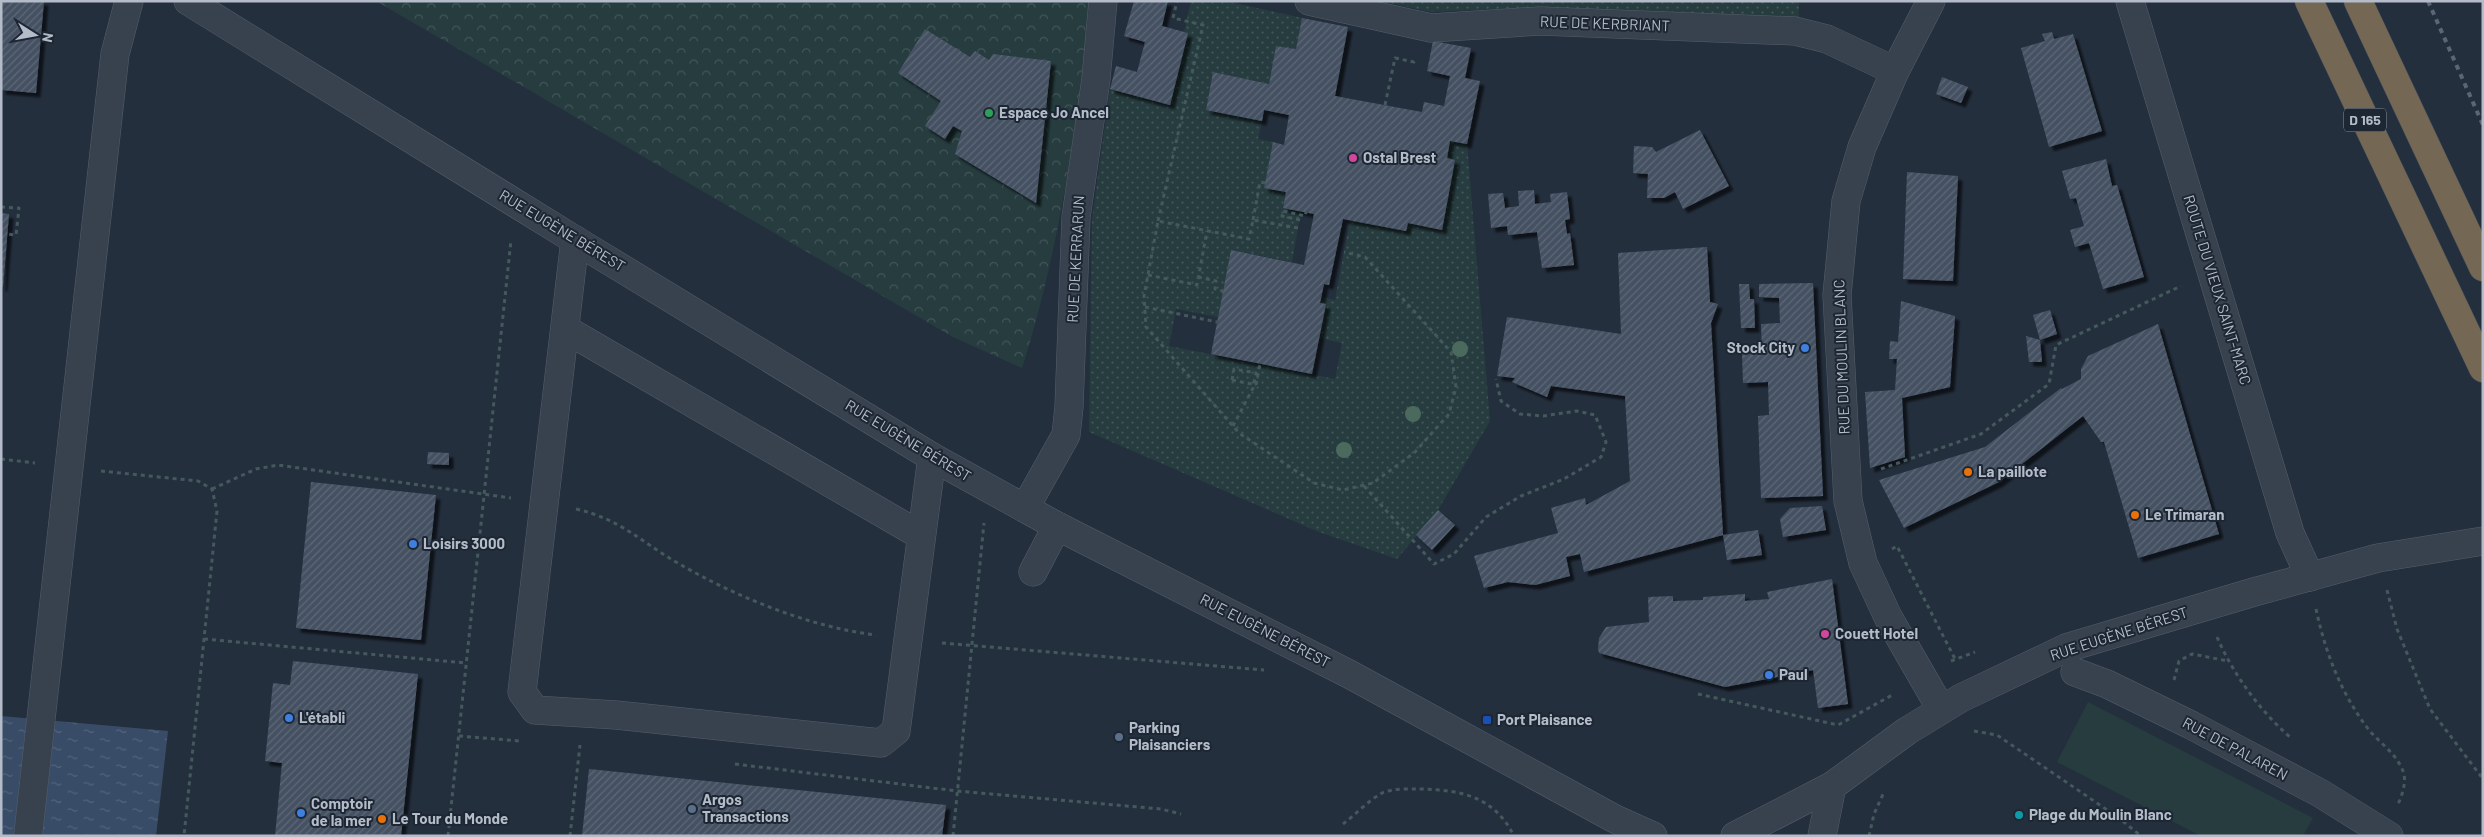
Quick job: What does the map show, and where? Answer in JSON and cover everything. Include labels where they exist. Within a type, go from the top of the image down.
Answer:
[{"type":"highway","name":"D 165","points":[[2308,1],[2483,368]]},
{"type":"highway","name":"D 165","points":[[2358,1],[2483,267]]},
{"type":"street","points":[[28,836],[115,54],[129,1]]},
{"type":"street","name":"RUE EUGÈNE BÉREST","points":[[188,1],[575,240],[992,491],[1349,674],[1615,819],[1653,836]]},
{"type":"street","name":"RUE DE KERRARUN","points":[[1025,508],[1066,435],[1069,407],[1076,217],[1096,79],[1103,1]]},
{"type":"street","name":"RUE DE KERBRIANT","points":[[1310,1],[1431,28],[1540,21],[1795,31],[1827,39],[1896,71]]},
{"type":"street","name":"RUE DU MOULIN BLANC","points":[[1931,1],[1896,71],[1862,147],[1846,201],[1837,295],[1848,501],[1863,564],[1888,617],[1941,709]]},
{"type":"street","name":"ROUTE DU VIEUX SAINT-MARC","points":[[2130,1],[2290,533],[2310,577]]},
{"type":"street","points":[[575,240],[522,692],[535,710],[616,715],[881,743],[896,731],[920,535],[932,456]]},
{"type":"street","points":[[565,329],[920,535]]},
{"type":"street","points":[[1032,572],[1057,526]]},
{"type":"street","name":"RUE EUGÈNE BÉREST","points":[[1736,836],[1832,786],[1907,731],[1960,698],[2066,648],[2378,558],[2483,541]]},
{"type":"street","name":"RUE DE PALAREN","points":[[2075,672],[2107,684],[2191,725],[2320,793],[2387,834]]},
{"type":"street","points":[[1822,836],[1832,786]]},
{"type":"path","points":[[1177,1],[1173,18],[1203,25],[1158,221],[1148,275],[1145,308],[1146,327],[1240,433],[1314,483],[1343,490],[1373,483],[1414,453],[1449,414],[1456,387],[1451,352],[1365,257],[1344,252]]},
{"type":"path","points":[[1385,105],[1395,58],[1414,62],[1422,26]]},
{"type":"path","points":[[1158,221],[1249,239],[1260,182],[1265,183]]},
{"type":"path","points":[[448,836],[515,202]]},
{"type":"path","points":[[1,207],[18,208],[16,235],[7,234]]},
{"type":"path","points":[[1300,220],[1282,216],[1283,211],[1305,216],[1306,212]]},
{"type":"path","points":[[1252,220],[1298,228]]},
{"type":"path","points":[[1148,275],[1197,285],[1207,231]]},
{"type":"path","points":[[1847,480],[1981,434],[2049,384],[2056,345],[2212,272]]},
{"type":"path","points":[[1198,277],[1216,281],[1214,289],[1223,291]]},
{"type":"path","points":[[1145,308],[1217,322]]},
{"type":"path","points":[[1233,426],[1253,388],[1256,373],[1234,369],[1232,380],[1256,385],[1260,364]]},
{"type":"path","points":[[1363,485],[1434,564],[1454,554],[1486,517],[1521,496],[1564,479],[1601,457],[1606,442],[1595,415],[1577,411],[1542,416],[1520,414],[1501,401],[1496,379]]},
{"type":"path","points":[[1,459],[198,481],[212,489],[217,511],[184,836]]},
{"type":"path","points":[[212,489],[256,469],[278,465],[545,502],[610,520],[636,534],[674,561],[750,600],[857,633],[970,646],[1270,671]]},
{"type":"path","points":[[953,836],[970,646],[985,510],[992,491]]},
{"type":"path","points":[[2378,558],[2397,629],[2430,709],[2483,779]]},
{"type":"path","points":[[2310,577],[2322,639],[2343,690],[2367,728],[2392,752],[2404,776],[2402,797],[2387,834]]},
{"type":"path","points":[[2203,608],[2229,661],[2272,722],[2298,744]]},
{"type":"path","points":[[204,639],[466,663]]},
{"type":"path","points":[[2191,725],[2181,706],[2174,680],[2179,661],[2192,654],[2229,661]]},
{"type":"path","points":[[1698,694],[1838,725],[1922,679]]},
{"type":"path","points":[[1965,729],[1997,735],[2119,818],[2141,836]]},
{"type":"path","points":[[458,736],[524,741]]},
{"type":"path","points":[[571,744],[590,746]]},
{"type":"path","points":[[570,836],[580,744]]},
{"type":"path","points":[[725,762],[957,791],[1161,809],[1181,814]]},
{"type":"path","points":[[1343,824],[1382,793],[1403,788],[1448,790],[1482,800],[1511,829],[1514,836]]},
{"type":"green space","points":[[376,1],[1093,1],[1083,84],[1060,218],[1043,294],[1022,368],[953,337]]},
{"type":"green space","points":[[1191,1],[1226,1],[1302,18],[1296,49],[1276,46],[1269,84],[1213,72],[1206,110],[1262,121],[1258,139],[1273,142],[1264,188],[1286,192],[1283,208],[1301,211],[1292,262],[1232,250],[1218,317],[1176,309],[1169,346],[1335,379],[1342,343],[1319,338],[1321,297],[1335,300],[1350,220],[1406,231],[1408,223],[1442,230],[1455,160],[1447,158],[1450,141],[1467,144],[1490,421],[1438,510],[1397,559],[1319,532],[1089,432],[1092,219],[1110,89],[1170,104],[1188,33],[1184,32]]},
{"type":"green space","points":[[1379,1],[1799,1],[1799,25],[1544,7],[1431,12]]},
{"type":"green space","points":[[2088,702],[2313,818],[2303,836],[2201,836],[2057,762]]},
{"type":"water","points":[[1,716],[168,731],[156,836],[1,836]]},
{"type":"building","points":[[1,1],[44,1],[36,93],[1,90]]},
{"type":"building","points":[[1134,1],[1168,1],[1162,26],[1188,33],[1170,105],[1110,89],[1116,66],[1137,72],[1145,42],[1124,36]]},
{"type":"building","points":[[1302,18],[1348,27],[1335,96],[1422,112],[1424,102],[1444,106],[1450,76],[1427,71],[1433,41],[1471,48],[1465,78],[1480,81],[1467,144],[1450,141],[1447,158],[1455,160],[1442,230],[1408,223],[1406,231],[1343,219],[1329,285],[1324,284],[1320,303],[1326,304],[1312,374],[1211,354],[1231,250],[1304,265],[1314,214],[1283,208],[1286,192],[1264,188],[1273,142],[1284,145],[1289,115],[1264,110],[1262,121],[1206,110],[1213,72],[1269,84],[1276,46],[1296,49]]},
{"type":"building","name":"Espace Jo Ancel","points":[[925,29],[970,57],[975,51],[989,60],[993,54],[1051,61],[1036,203],[955,154],[962,131],[953,126],[945,139],[925,126],[941,101],[898,73]]},
{"type":"building","points":[[2052,32],[2054,39],[2073,34],[2102,131],[2049,147],[2021,48],[2045,41],[2042,34]]},
{"type":"building","points":[[1942,77],[1968,87],[1961,103],[1936,94]]},
{"type":"building","points":[[1700,130],[1729,186],[1683,209],[1675,192],[1664,198],[1647,198],[1648,174],[1633,173],[1634,146],[1652,147],[1656,152]]},
{"type":"building","points":[[2106,159],[2112,186],[2117,185],[2144,277],[2103,289],[2089,243],[2075,247],[2070,230],[2084,226],[2076,198],[2070,199],[2062,171]]},
{"type":"building","points":[[1907,172],[1958,176],[1953,281],[1903,279]]},
{"type":"building","points":[[1534,190],[1535,204],[1551,202],[1550,194],[1567,192],[1570,219],[1565,220],[1567,234],[1570,233],[1574,265],[1542,268],[1537,232],[1508,235],[1507,226],[1491,228],[1488,194],[1503,193],[1505,208],[1519,206],[1518,191]]},
{"type":"building","points":[[1,213],[9,214],[3,287],[1,287]]},
{"type":"building","points":[[1707,247],[1710,302],[1718,304],[1711,323],[1723,535],[1584,572],[1580,554],[1566,557],[1570,576],[1535,585],[1508,582],[1484,588],[1474,556],[1558,533],[1551,508],[1585,498],[1586,505],[1630,481],[1625,396],[1551,386],[1547,397],[1512,382],[1515,378],[1497,376],[1507,317],[1621,334],[1618,253]]},
{"type":"building","points":[[1813,283],[1823,496],[1761,498],[1758,416],[1769,415],[1768,382],[1743,383],[1742,354],[1762,354],[1761,324],[1780,323],[1779,298],[1759,297],[1759,284]]},
{"type":"building","points":[[1739,284],[1749,284],[1750,299],[1754,299],[1755,328],[1741,328]]},
{"type":"building","points":[[1901,301],[1955,316],[1950,387],[1902,398],[1905,457],[1870,468],[1865,392],[1895,390],[1897,359],[1889,359],[1890,341],[1898,342]]},
{"type":"building","points":[[2050,310],[2057,334],[2040,340],[2033,315]]},
{"type":"building","points":[[2158,324],[2219,534],[2138,558],[2104,442],[2101,442],[2083,416],[1999,482],[1904,528],[1879,480],[1985,447],[2061,388],[2081,379],[2081,369],[2088,356]]},
{"type":"building","points":[[2026,336],[2040,340],[2042,362],[2029,362]]},
{"type":"building","points":[[428,452],[449,453],[449,465],[427,464]]},
{"type":"building","points":[[311,482],[436,495],[421,640],[296,628]]},
{"type":"building","points":[[1822,506],[1826,530],[1783,537],[1780,519],[1790,508]]},
{"type":"building","points":[[1438,510],[1455,525],[1432,550],[1416,535]]},
{"type":"building","points":[[1758,530],[1762,555],[1727,560],[1723,535]]},
{"type":"building","points":[[1832,579],[1848,704],[1818,708],[1813,670],[1725,687],[1599,653],[1599,638],[1606,627],[1649,622],[1648,597],[1673,596],[1673,601],[1703,600],[1703,597],[1745,594],[1745,601],[1769,599],[1767,592]]},
{"type":"building","points":[[293,661],[418,674],[401,836],[275,836],[282,763],[265,761],[273,683],[290,685]]},
{"type":"building","points":[[589,769],[946,805],[942,836],[582,836]]},
{"type":"railway","points":[[2428,1],[2483,125]]},
{"type":"place","name":"Espace Jo Ancel","points":[[989,113]]},
{"type":"place","name":"Ostal Brest","points":[[1353,158]]},
{"type":"place","name":"Stock City","points":[[1805,348]]},
{"type":"place","name":"La paillote","points":[[1968,472]]},
{"type":"place","name":"Le Trimaran","points":[[2135,515]]},
{"type":"place","name":"Loisirs 3000","points":[[413,544]]},
{"type":"place","name":"Couett Hotel","points":[[1825,634]]},
{"type":"place","name":"Paul","points":[[1769,675]]},
{"type":"place","name":"L'établi","points":[[289,718]]},
{"type":"place","name":"Port Plaisance","points":[[1487,720]]},
{"type":"place","name":"Parking Plaisanciers","points":[[1119,737]]},
{"type":"place","name":"Argos Transactions","points":[[692,809]]},
{"type":"place","name":"Comptoir de la mer","points":[[301,813]]},
{"type":"place","name":"Plage du Moulin Blanc","points":[[2019,815]]},
{"type":"place","name":"Le Tour du Monde","points":[[382,819]]}]
